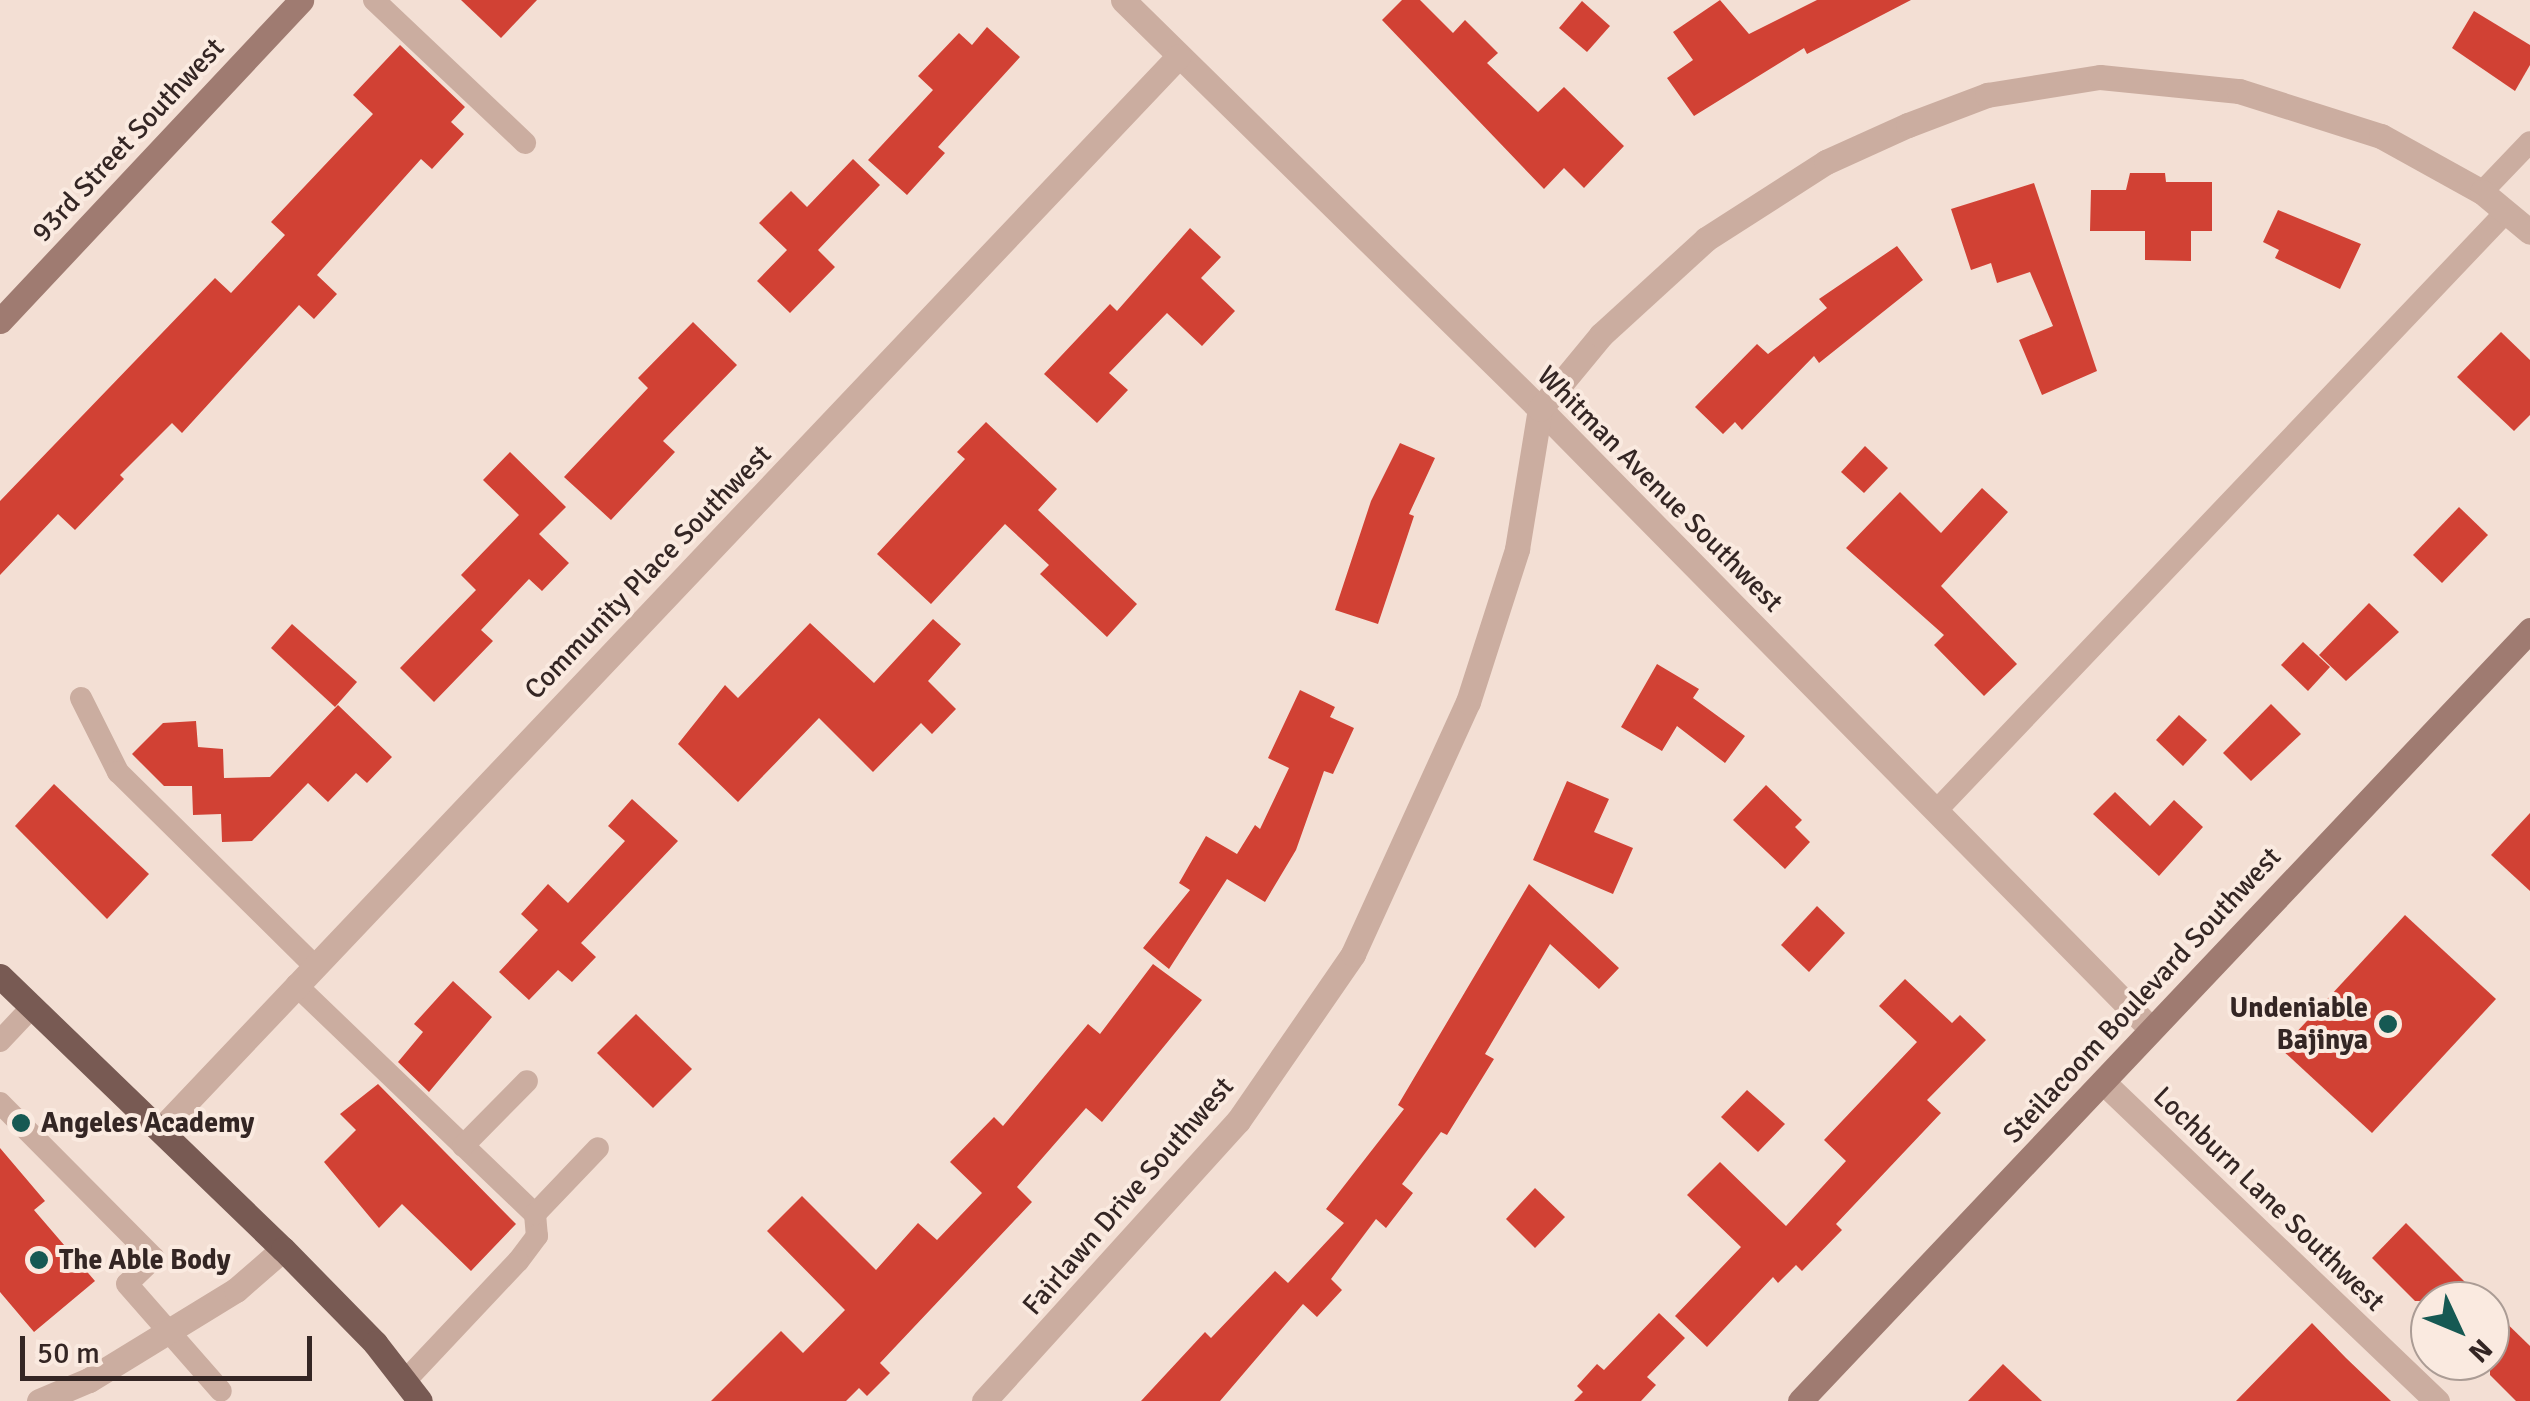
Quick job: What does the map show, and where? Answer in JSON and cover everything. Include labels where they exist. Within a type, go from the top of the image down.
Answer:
[{"type":"main road","name":"93rd Street Southwest","points":[[0,320],[300,0]]},
{"type":"main road","name":"Steilacoom Boulevard Southwest","points":[[1800,1401],[2103,1082],[2149,1027],[2530,630]]},
{"type":"main road","points":[[0,976],[283,1249],[412,1391]]},
{"type":"street","name":"Whitman Avenue Southwest","points":[[1123,0],[1540,409],[2149,1027]]},
{"type":"street","name":"Community Place Southwest","points":[[160,1130],[1179,56]]},
{"type":"street","points":[[1540,409],[1602,335],[1721,228],[1826,162],[1986,96],[2024,87],[2100,77],[2239,91],[2381,136],[2482,192],[2530,232]]},
{"type":"street","name":"Fairlawn Drive Southwest","points":[[984,1401],[1190,1180],[1282,1061],[1353,954],[1468,702],[1517,549],[1540,409]]},
{"type":"street","name":"Lochburn Lane Southwest","points":[[2103,1082],[2437,1401]]},
{"type":"street","points":[[39,1401],[89,1380],[236,1290],[283,1249]]},
{"type":"lane","points":[[374,0],[526,143]]},
{"type":"lane","points":[[2482,192],[2530,142]]},
{"type":"lane","points":[[1936,812],[2506,212]]},
{"type":"lane","points":[[81,698],[118,772],[316,966]]},
{"type":"lane","points":[[296,985],[536,1214],[537,1236],[412,1391]]},
{"type":"lane","points":[[0,1041],[32,1007]]},
{"type":"lane","points":[[464,1146],[526,1081]]},
{"type":"lane","points":[[0,1102],[154,1258],[127,1284],[166,1333],[221,1391]]},
{"type":"lane","points":[[536,1214],[598,1148]]},
{"type":"building","points":[[461,0],[537,0],[501,38]]},
{"type":"building","points":[[1402,0],[1420,0],[1453,33],[1465,20],[1498,53],[1487,63],[1538,112],[1564,87],[1624,146],[1584,188],[1564,168],[1544,189],[1382,20]]},
{"type":"building","points":[[1720,0],[1749,34],[1817,0],[1911,0],[1807,54],[1804,48],[1694,116],[1667,78],[1693,60],[1673,32]]},
{"type":"building","points":[[1582,1],[1610,26],[1587,52],[1559,28]]},
{"type":"building","points":[[2474,11],[2530,45],[2530,65],[2515,91],[2452,48]]},
{"type":"building","points":[[987,27],[1020,57],[938,147],[945,153],[907,195],[868,160],[933,90],[918,76],[959,33],[972,45]]},
{"type":"building","points":[[400,45],[465,107],[451,122],[464,134],[432,169],[421,159],[317,275],[337,294],[314,319],[299,305],[182,433],[172,423],[120,475],[124,479],[75,530],[58,514],[0,575],[0,501],[215,278],[231,293],[285,235],[271,222],[373,114],[353,95]]},
{"type":"building","points":[[853,159],[880,185],[818,250],[835,267],[790,313],[757,281],[787,250],[759,223],[791,191],[807,207]]},
{"type":"building","points":[[2130,173],[2165,173],[2166,182],[2212,182],[2212,231],[2191,231],[2191,261],[2145,260],[2145,231],[2090,231],[2091,190],[2126,190]]},
{"type":"building","points":[[2034,183],[2097,371],[2042,395],[2019,340],[2053,326],[2030,272],[1997,283],[1991,263],[1971,270],[1951,209]]},
{"type":"building","points":[[2278,210],[2361,244],[2340,289],[2275,258],[2279,250],[2263,242]]},
{"type":"building","points":[[1190,228],[1221,257],[1201,278],[1235,311],[1202,346],[1167,313],[1109,373],[1128,390],[1097,423],[1044,374],[1110,304],[1117,311]]},
{"type":"building","points":[[1897,246],[1923,280],[1819,363],[1814,356],[1742,430],[1735,422],[1723,434],[1695,407],[1757,344],[1768,354],[1827,308],[1819,299]]},
{"type":"building","points":[[693,322],[737,365],[663,441],[675,452],[611,520],[564,477],[648,388],[638,378]]},
{"type":"building","points":[[2501,332],[2530,360],[2530,415],[2514,431],[2457,377]]},
{"type":"building","points":[[986,422],[1057,489],[1038,510],[1137,604],[1107,637],[1040,574],[1049,565],[1005,524],[931,604],[877,554],[965,459],[957,452]]},
{"type":"building","points":[[1400,443],[1435,458],[1409,514],[1414,516],[1378,624],[1335,610],[1371,501]]},
{"type":"building","points":[[1865,446],[1888,468],[1864,493],[1841,472]]},
{"type":"building","points":[[510,452],[566,507],[539,534],[569,563],[542,591],[529,579],[481,630],[493,641],[434,702],[400,668],[476,590],[461,575],[519,515],[483,480]]},
{"type":"building","points":[[1982,488],[2008,512],[1941,586],[2017,664],[1984,696],[1934,645],[1944,635],[1846,548],[1900,492],[1941,533]]},
{"type":"building","points":[[2459,507],[2488,535],[2442,583],[2413,555]]},
{"type":"building","points":[[2369,603],[2399,632],[2346,681],[2319,655]]},
{"type":"building","points":[[933,619],[961,644],[928,681],[956,709],[932,734],[921,723],[873,772],[819,718],[738,802],[678,744],[725,685],[738,698],[810,623],[874,683]]},
{"type":"building","points":[[292,624],[357,682],[335,707],[271,648]]},
{"type":"building","points":[[2303,642],[2330,667],[2308,691],[2281,665]]},
{"type":"building","points":[[1657,664],[1699,689],[1693,698],[1745,736],[1725,763],[1677,726],[1662,751],[1621,727]]},
{"type":"building","points":[[1300,690],[1335,707],[1330,717],[1354,728],[1333,774],[1324,771],[1296,850],[1265,902],[1227,879],[1169,969],[1143,948],[1190,890],[1179,883],[1206,836],[1237,854],[1255,825],[1260,829],[1289,768],[1268,758]]},
{"type":"building","points":[[2271,704],[2301,734],[2251,781],[2223,753]]},
{"type":"building","points":[[338,705],[392,757],[367,783],[356,773],[328,802],[308,783],[252,841],[222,842],[221,814],[193,815],[192,786],[164,786],[132,754],[163,723],[196,721],[198,747],[223,749],[224,778],[270,777]]},
{"type":"building","points":[[2179,715],[2207,740],[2183,766],[2156,740]]},
{"type":"building","points":[[1567,781],[1609,799],[1594,832],[1633,848],[1613,894],[1533,860]]},
{"type":"building","points":[[54,784],[149,874],[107,919],[15,826]]},
{"type":"building","points":[[1766,785],[1802,820],[1795,827],[1810,842],[1785,869],[1733,820]]},
{"type":"building","points":[[2115,792],[2150,826],[2174,800],[2203,827],[2159,876],[2093,814]]},
{"type":"building","points":[[632,799],[678,841],[581,943],[596,957],[572,982],[558,970],[529,1000],[499,972],[538,930],[521,914],[548,884],[568,903],[625,841],[608,826]]},
{"type":"building","points":[[2530,813],[2530,891],[2491,855]]},
{"type":"building","points":[[1529,884],[1619,968],[1599,989],[1550,944],[1485,1054],[1494,1059],[1447,1135],[1441,1132],[1402,1184],[1413,1193],[1386,1228],[1376,1219],[1331,1279],[1342,1290],[1317,1317],[1303,1304],[1220,1401],[1141,1401],[1205,1332],[1211,1338],[1275,1271],[1288,1283],[1344,1223],[1326,1209],[1404,1109],[1398,1105]]},
{"type":"building","points":[[1817,906],[1845,933],[1809,972],[1781,945]]},
{"type":"building","name":"Undeniable Bajinya","points":[[2405,915],[2496,999],[2372,1133],[2281,1049]]},
{"type":"building","points":[[1153,964],[1202,1000],[1102,1122],[1086,1108],[1017,1187],[1032,1202],[880,1363],[890,1373],[867,1396],[859,1388],[846,1401],[711,1401],[781,1331],[803,1353],[845,1310],[767,1231],[802,1196],[876,1270],[918,1223],[937,1240],[982,1193],[950,1162],[994,1117],[1003,1126],[1088,1024],[1100,1034]]},
{"type":"building","points":[[1905,979],[1952,1023],[1960,1015],[1986,1040],[1927,1100],[1941,1113],[1836,1224],[1842,1230],[1802,1271],[1796,1265],[1778,1283],[1773,1277],[1707,1347],[1675,1316],[1741,1247],[1687,1195],[1720,1162],[1786,1226],[1846,1161],[1824,1140],[1917,1042],[1879,1006]]},
{"type":"building","points":[[453,981],[492,1017],[429,1092],[398,1062],[423,1032],[414,1024]]},
{"type":"building","points":[[636,1014],[692,1069],[653,1108],[597,1053]]},
{"type":"building","points":[[378,1084],[516,1224],[471,1271],[402,1204],[379,1228],[324,1162],[356,1130],[340,1114]]},
{"type":"building","points":[[1747,1090],[1785,1124],[1758,1152],[1721,1117]]},
{"type":"building","name":"The Able Body","points":[[0,1148],[45,1201],[34,1210],[95,1281],[34,1332],[0,1292]]},
{"type":"building","points":[[1535,1188],[1565,1217],[1535,1248],[1506,1219]]},
{"type":"building","points":[[2406,1223],[2464,1281],[2410,1281],[2410,1296],[2372,1258]]},
{"type":"building","points":[[1659,1313],[1685,1338],[1647,1377],[1656,1385],[1641,1401],[1574,1401],[1583,1392],[1577,1386],[1597,1364],[1604,1370]]},
{"type":"building","points":[[2312,1323],[2346,1358],[2391,1401],[2236,1401]]},
{"type":"building","points":[[2510,1326],[2530,1346],[2530,1401],[2516,1401],[2496,1381],[2510,1381]]},
{"type":"building","points":[[2003,1364],[2042,1401],[1968,1401]]},
{"type":"place","name":"Undeniable Bajinya","points":[[2388,1024]]},
{"type":"place","name":"Angeles Academy","points":[[21,1123]]},
{"type":"place","name":"The Able Body","points":[[39,1260]]}]
